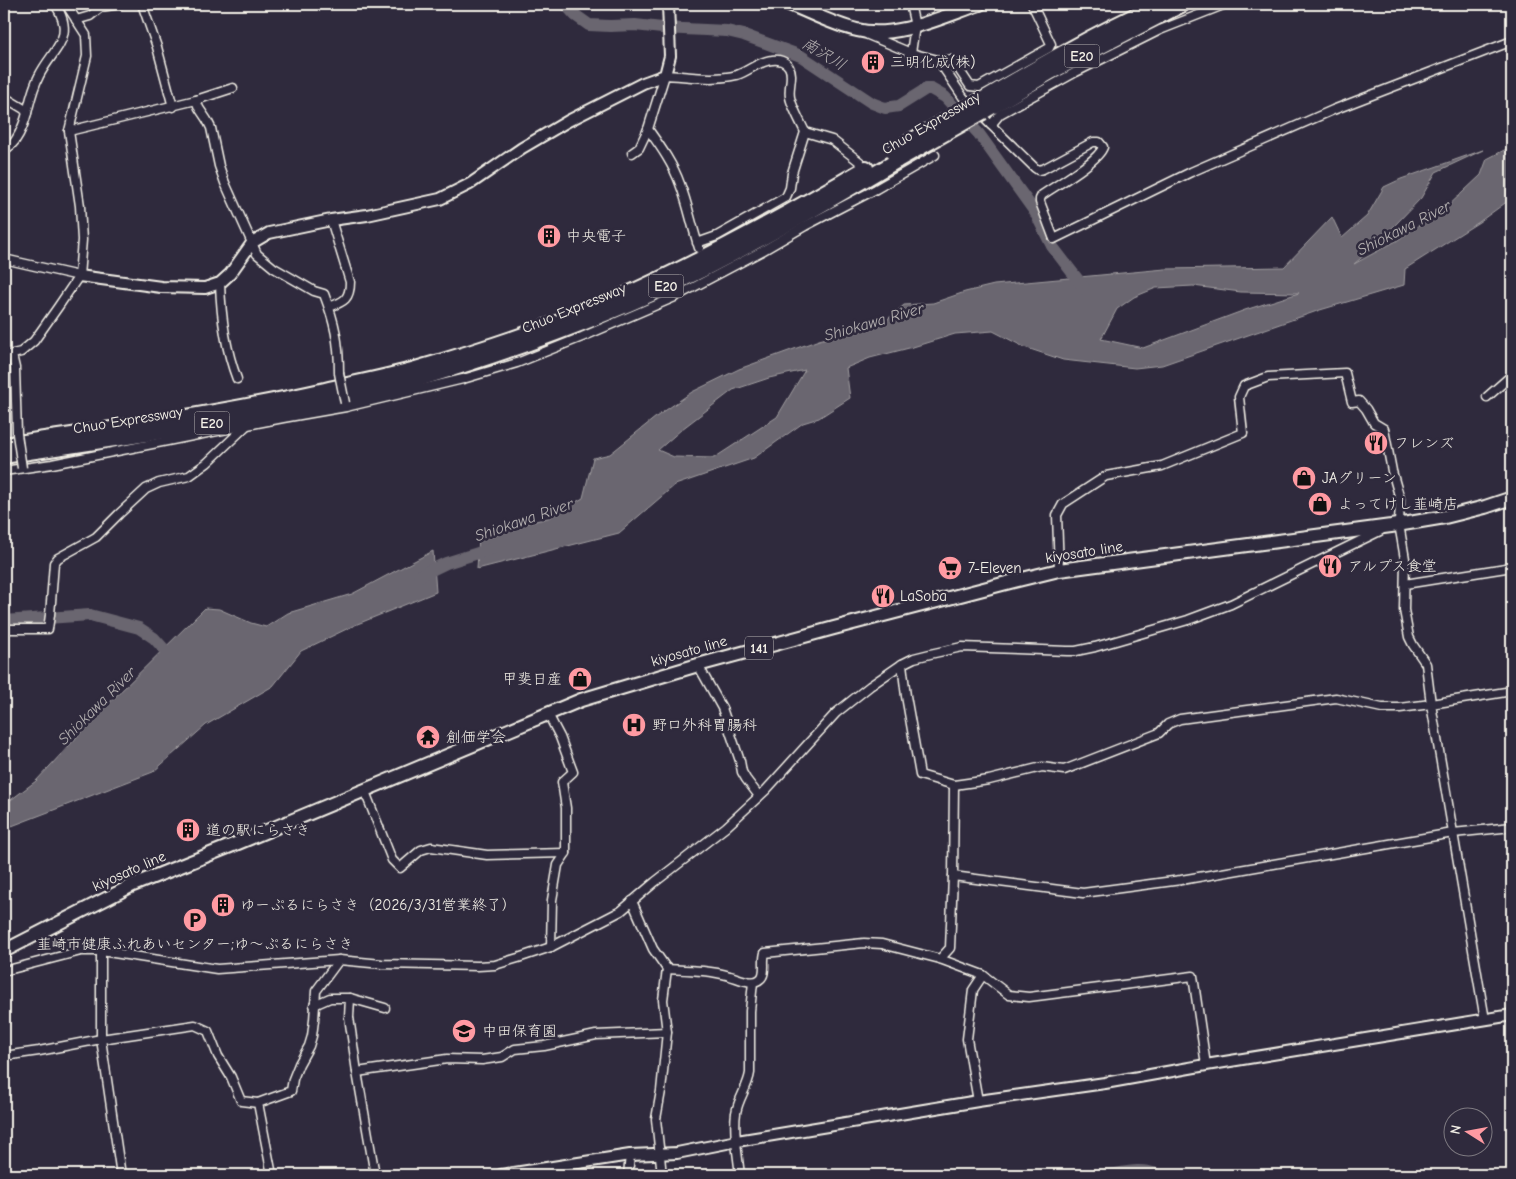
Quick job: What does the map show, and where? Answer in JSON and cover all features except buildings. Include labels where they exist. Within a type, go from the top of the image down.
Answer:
[{"type":"highway","name":"Chuo Expressway","points":[[4,446],[284,400],[417,369],[538,330],[613,300],[699,260],[791,212],[895,156],[978,108],[1049,61],[1117,24],[1160,4]]},
{"type":"highway","name":"Chuo Expressway","points":[[978,108],[1183,4]]},
{"type":"highway","name":"Chuo Expressway","points":[[4,456],[184,428],[286,409],[419,379],[487,358],[616,310],[701,270],[795,221],[895,156]]},
{"type":"main road","points":[[789,4],[826,20],[868,32],[901,30],[980,4]]},
{"type":"main road","name":"kiyosato line","points":[[4,951],[134,885],[593,696],[698,665],[1014,580],[1059,570],[1395,525],[1445,517],[1486,507],[1512,498]]},
{"type":"street","points":[[4,149],[11,146],[24,124],[38,77],[62,40],[64,25],[55,4]]},
{"type":"street","points":[[22,468],[16,434],[15,368],[8,355],[21,352],[34,341],[79,276],[82,240],[80,206],[69,131],[87,56],[86,34],[66,4]]},
{"type":"street","points":[[76,20],[90,16],[101,7],[120,4]]},
{"type":"street","points":[[142,4],[157,47],[173,107]]},
{"type":"street","points":[[632,153],[639,148],[648,129],[670,56],[668,4]]},
{"type":"street","points":[[910,4],[914,26],[911,52]]},
{"type":"street","points":[[857,30],[911,52],[938,60],[951,60],[970,86],[978,87],[1049,48],[1051,44],[1032,4]]},
{"type":"street","points":[[991,125],[1000,114],[1076,72],[1160,30],[1226,4]]},
{"type":"street","points":[[938,60],[963,97],[1038,170],[1093,142],[1099,142],[1103,147],[1101,152],[1090,162],[1042,195],[1040,202],[1054,238],[1191,172],[1333,110],[1512,41]]},
{"type":"street","points":[[4,259],[79,276],[161,287],[205,288],[220,283],[230,274],[252,243],[269,233],[440,199],[470,184],[522,148],[568,121],[653,79],[665,75],[704,78],[727,77],[738,74],[760,62],[776,60],[783,62],[788,66],[791,75],[789,85],[790,98],[804,132],[786,197],[728,231],[698,245],[679,182],[662,148],[648,129]]},
{"type":"street","points":[[69,131],[173,107],[233,88]]},
{"type":"street","points":[[4,97],[24,109],[26,113]]},
{"type":"street","points":[[196,100],[210,128],[225,183],[257,254],[274,268],[314,291],[324,294],[333,316],[339,348],[339,373],[346,405]]},
{"type":"street","points":[[804,132],[832,140],[860,162]]},
{"type":"street","points":[[4,471],[246,426],[346,405],[463,379],[517,363],[675,297],[876,189],[935,155]]},
{"type":"street","points":[[329,307],[344,301],[350,289],[350,282],[331,220]]},
{"type":"street","points":[[220,283],[222,318],[228,354],[237,379]]},
{"type":"street","points":[[1059,570],[1057,515],[1062,504],[1106,476],[1162,466],[1243,433],[1239,397],[1244,386],[1268,377],[1345,373],[1352,402],[1359,401],[1374,423],[1384,429],[1392,471],[1400,499],[1395,525],[1405,559],[1404,610],[1409,637],[1426,664],[1431,704],[1485,1020]]},
{"type":"street","points":[[1488,397],[1512,375]]},
{"type":"street","points":[[4,629],[48,629],[53,570],[54,563],[58,558],[96,537],[146,489],[189,476],[207,463],[246,426]]},
{"type":"street","points":[[4,971],[81,951],[101,951],[218,969],[339,960],[382,964],[495,965],[551,947],[621,911],[726,827],[759,796],[836,713],[870,686],[914,658],[962,647],[1076,651],[1188,620],[1231,604],[1395,525]]},
{"type":"street","points":[[1405,584],[1512,567]]},
{"type":"street","points":[[902,664],[920,775],[954,785],[989,780],[1042,767],[1064,770],[1160,734],[1168,724],[1180,719],[1336,698],[1382,708],[1400,708],[1512,691]]},
{"type":"street","points":[[698,665],[722,708],[742,772],[759,796]]},
{"type":"street","points":[[548,714],[560,737],[573,772],[562,782],[566,808],[566,853],[558,865],[552,900],[551,947]]},
{"type":"street","points":[[940,959],[950,948],[954,785]]},
{"type":"street","points":[[364,790],[392,860],[400,868],[421,850],[431,846],[486,855],[566,853]]},
{"type":"street","points":[[953,876],[1083,893],[1181,880],[1453,833],[1512,827]]},
{"type":"street","points":[[632,901],[654,949],[667,969],[663,1000],[667,1032],[656,1119],[662,1175]]},
{"type":"street","points":[[667,969],[716,972],[753,982],[760,980],[763,975],[763,957],[765,953],[864,943],[882,944],[940,959],[983,975],[1009,995],[1029,997],[1193,976],[1206,1065]]},
{"type":"street","points":[[101,951],[101,1039],[121,1175]]},
{"type":"street","points":[[4,1056],[195,1025],[208,1031],[218,1056],[231,1077],[241,1101],[258,1104],[291,1091],[299,1064],[310,1046],[316,991],[339,960]]},
{"type":"street","points":[[978,1102],[967,1038],[973,990],[983,975]]},
{"type":"street","points":[[740,1175],[735,1124],[736,1112],[750,1073],[750,1011],[753,982]]},
{"type":"street","points":[[314,1005],[330,998],[350,998],[385,1008]]},
{"type":"street","points":[[350,998],[350,1017],[357,1072],[375,1175]]},
{"type":"street","points":[[506,1175],[630,1155],[677,1153],[737,1141],[1105,1083],[1512,1015]]},
{"type":"street","points":[[357,1072],[447,1059],[482,1060],[502,1057],[515,1049],[544,1046],[596,1035],[667,1032]]},
{"type":"street","points":[[258,1104],[272,1175]]},
{"type":"street","points":[[628,1175],[630,1155]]},
{"type":"shaded area","points":[[1512,146],[1512,198],[1479,222],[1405,269],[1404,285],[1320,310],[1162,365],[1135,368],[1063,360],[1024,347],[993,331],[955,334],[870,358],[846,368],[850,398],[819,418],[803,423],[754,458],[675,485],[619,533],[477,569],[479,535],[548,518],[583,498],[593,458],[610,454],[656,417],[692,392],[739,369],[819,340],[883,323],[904,305],[933,303],[994,285],[1165,269],[1284,267],[1332,217],[1342,238],[1367,216],[1384,187],[1401,179],[1483,150],[1436,172],[1421,198],[1373,248],[1354,264],[1398,240],[1446,208],[1481,175],[1487,159]],"holes":[[[1193,286],[1241,292],[1299,293],[1245,310],[1143,348],[1101,339],[1117,309],[1134,297],[1156,288]],[[805,370],[777,417],[714,458],[674,457],[658,450],[733,390],[769,378]]]},
{"type":"shaded area","points":[[433,551],[436,592],[355,625],[301,651],[273,686],[206,725],[153,772],[4,829],[4,805],[36,781],[103,709],[205,608],[219,609],[251,623],[266,627],[288,613],[352,594]]},
{"type":"waterway","name":"南沢川","points":[[565,4],[575,15],[589,25],[635,25],[727,31],[744,35],[801,56],[872,103],[885,108],[899,106],[926,89],[931,89],[945,97],[979,134],[1035,212],[1052,246],[1085,289]]},
{"type":"waterway","name":"Shiokawa River","points":[[419,576],[446,563],[494,548]]},
{"type":"waterway","points":[[4,621],[90,615],[139,628],[154,638],[173,659]]},
{"type":"waterway","points":[[1109,1175],[1140,1171],[1159,1175]]},
{"type":"place","name":"三明化成(株)","points":[[873,62]]},
{"type":"place","name":"中央電子","points":[[549,236]]},
{"type":"place","name":"フレンズ","points":[[1376,443]]},
{"type":"place","name":"JAグリーン","points":[[1304,478]]},
{"type":"place","name":"よってけし韮崎店","points":[[1320,504]]},
{"type":"place","name":"アルプス食堂","points":[[1330,566]]},
{"type":"place","name":"7-Eleven","points":[[950,568]]},
{"type":"place","name":"LaSoba","points":[[883,596]]},
{"type":"place","name":"甲斐日産","points":[[580,679]]},
{"type":"place","name":"野口外科胃腸科","points":[[634,725]]},
{"type":"place","name":"創価学会","points":[[428,737]]},
{"type":"place","name":"道の駅にらさき","points":[[188,830]]},
{"type":"place","name":"ゆーぷるにらさき（2026/3/31営業終了）","points":[[223,905]]},
{"type":"place","name":"韮崎市健康ふれあいセンター;ゆ～ぷるにらさき","points":[[195,920]]},
{"type":"place","name":"中田保育園","points":[[464,1031]]}]
